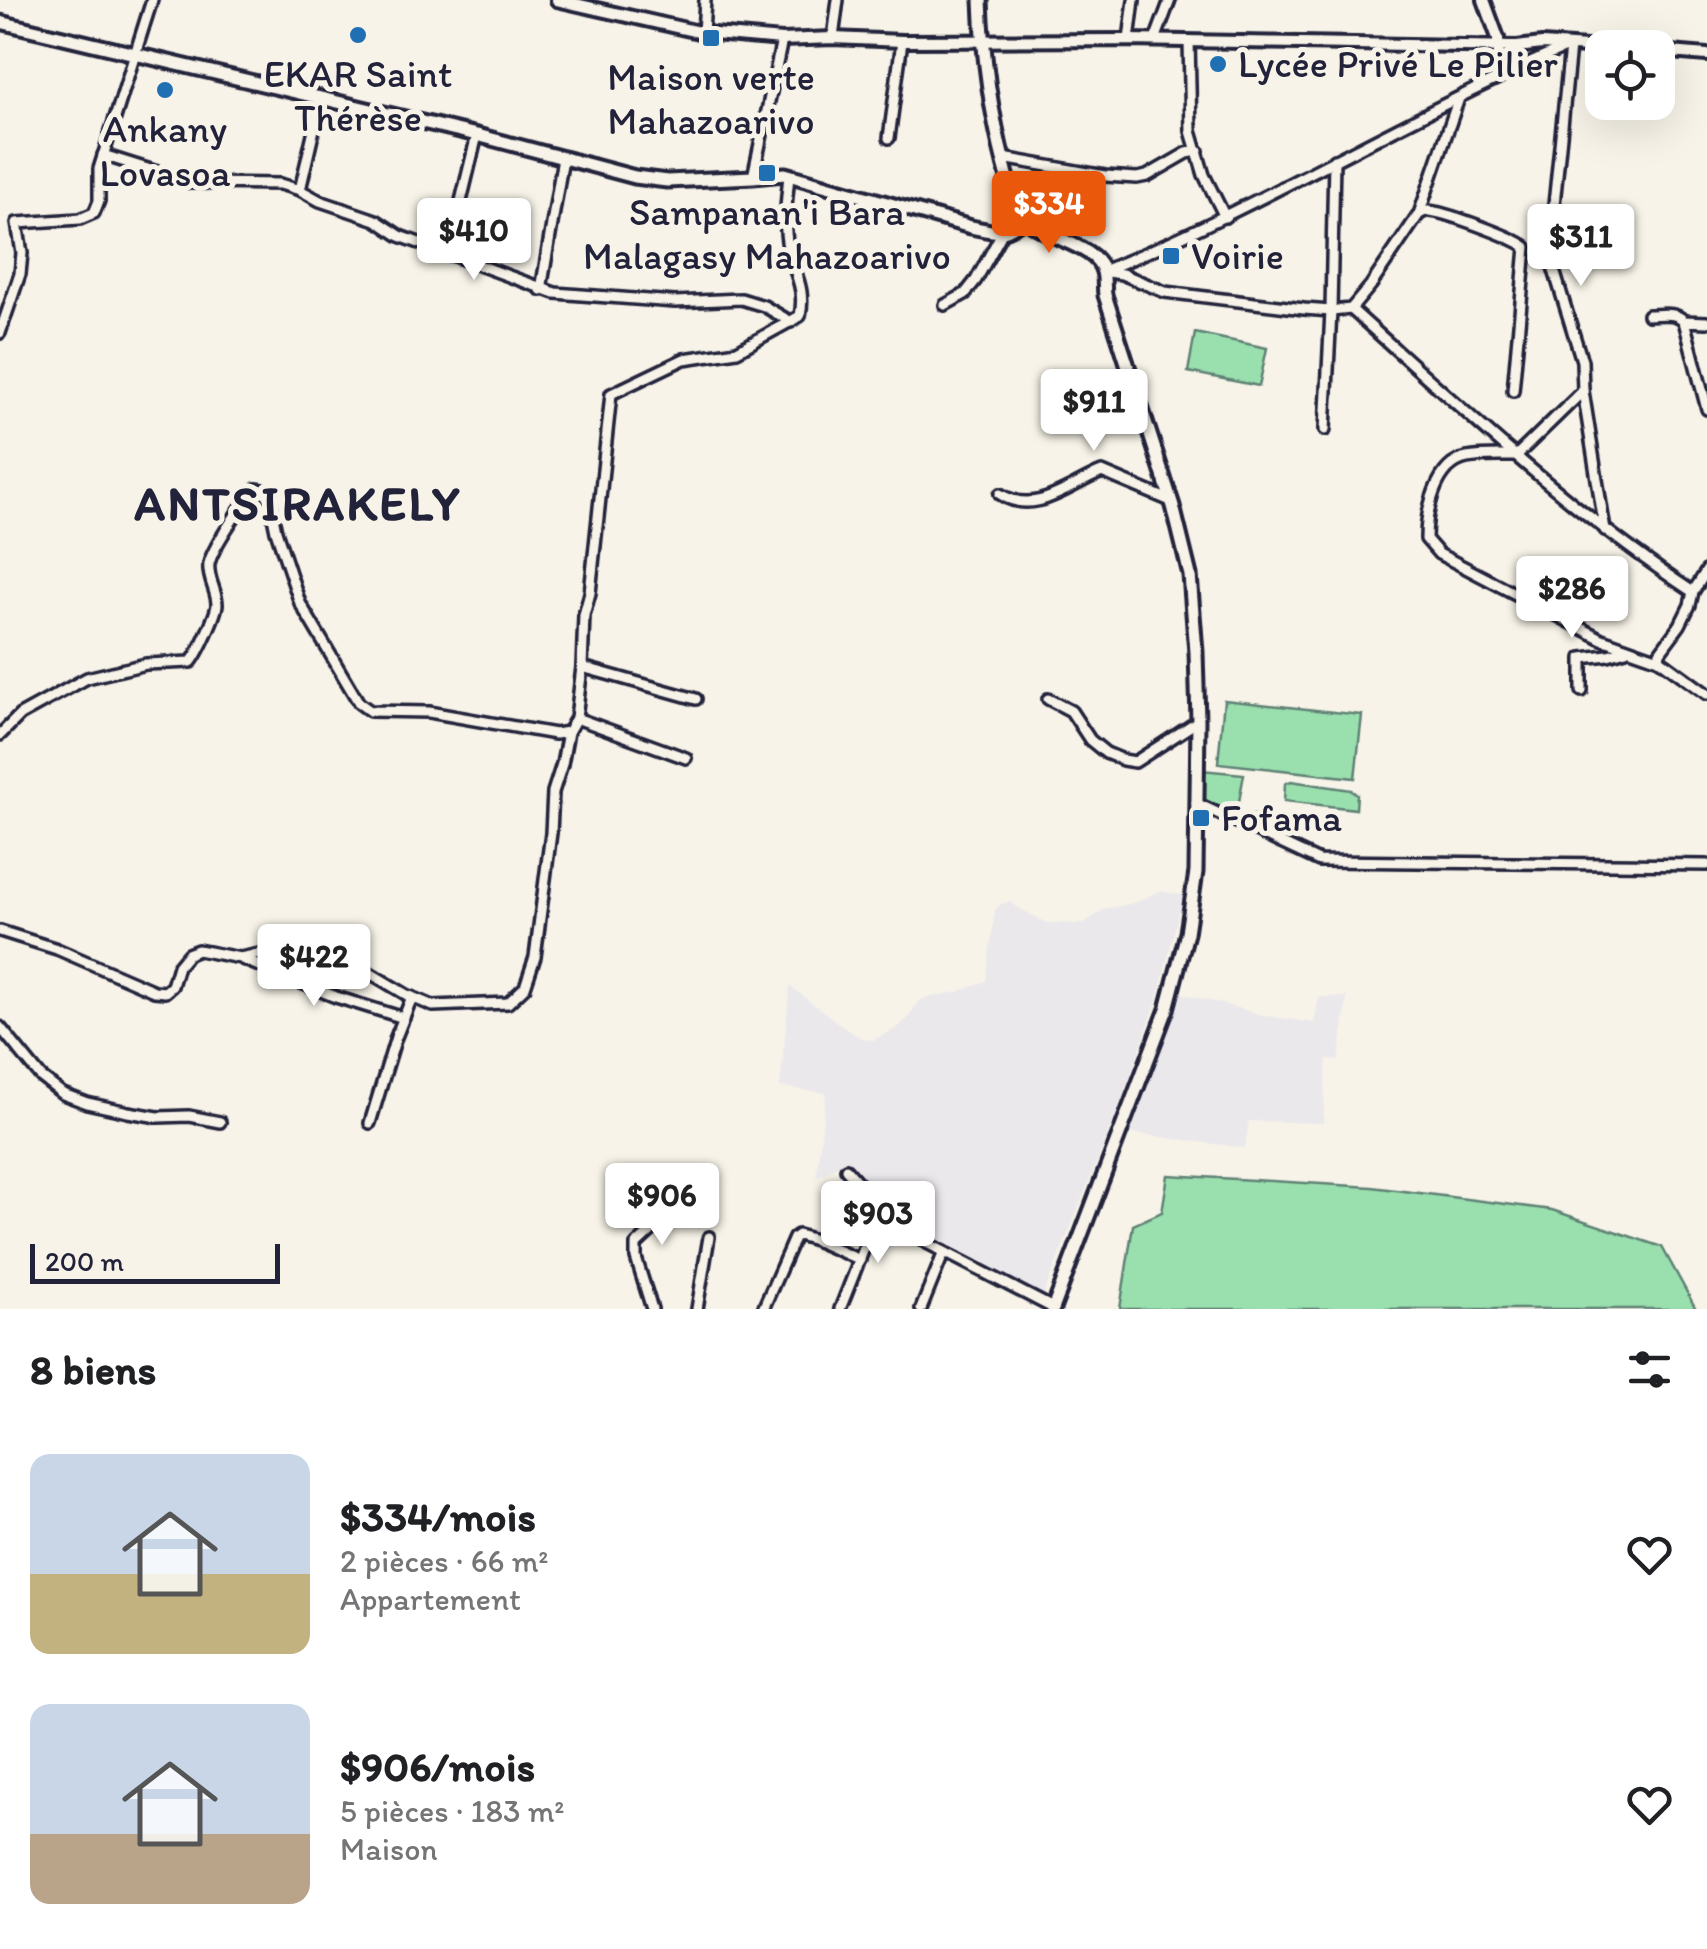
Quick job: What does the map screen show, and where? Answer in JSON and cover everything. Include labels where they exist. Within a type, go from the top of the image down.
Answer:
[{"type":"main road","points":[[981,0],[995,129],[1020,214],[1093,256],[1104,271],[1105,295],[1171,501],[1190,575],[1196,652],[1193,903],[1167,1009],[1053,1308]]},
{"type":"main road","points":[[0,22],[477,135],[635,177],[667,181],[790,175],[1002,233],[1024,218]]},
{"type":"street","points":[[0,333],[20,274],[22,253],[16,223],[80,220],[94,213],[99,201],[99,169],[152,0]]},
{"type":"street","points":[[560,0],[703,33],[782,40],[1155,40],[1585,48]]},
{"type":"street","points":[[703,33],[705,0]]},
{"type":"street","points":[[832,38],[838,0]]},
{"type":"street","points":[[1129,40],[1134,0]]},
{"type":"street","points":[[1155,40],[1170,0]]},
{"type":"street","points":[[1484,0],[1498,38],[1500,76]]},
{"type":"street","points":[[753,178],[782,40]]},
{"type":"street","points":[[889,138],[902,41]]},
{"type":"street","points":[[1190,41],[1190,131],[1204,175],[1225,217]]},
{"type":"street","points":[[1104,271],[1225,217],[1500,76],[1568,47]]},
{"type":"street","points":[[1568,47],[1549,254],[1582,361],[1582,391],[1605,530]]},
{"type":"street","points":[[1675,52],[1706,54]]},
{"type":"street","points":[[1104,271],[1122,274],[1165,292],[1331,310],[1351,308],[1372,285],[1419,214],[1459,98]]},
{"type":"street","points":[[300,190],[321,99]]},
{"type":"street","points":[[448,256],[477,135]]},
{"type":"street","points":[[1003,158],[1137,178],[1187,152],[1198,151]]},
{"type":"street","points":[[103,156],[192,183],[280,184],[300,190],[376,220],[400,236],[448,256],[474,262],[555,294],[675,302],[741,299],[764,306],[791,322]]},
{"type":"street","points":[[541,290],[563,158]]},
{"type":"street","points":[[1325,430],[1334,160]]},
{"type":"street","points":[[240,958],[274,951],[345,958],[412,998],[433,1006],[508,1002],[525,987],[535,957],[554,792],[568,732],[576,718],[584,614],[590,593],[611,394],[684,359],[737,351],[800,316],[804,299],[787,244],[790,175]]},
{"type":"street","points":[[1419,214],[1426,210],[1440,214],[1526,246],[1513,390]]},
{"type":"street","points":[[945,305],[965,294],[1002,233]]},
{"type":"street","points":[[1351,308],[1605,530],[1707,594]]},
{"type":"street","points":[[1648,315],[1674,315],[1684,321],[1707,409]]},
{"type":"street","points":[[1684,321],[1707,322]]},
{"type":"street","points":[[1582,391],[1516,456],[1464,458],[1447,467],[1426,520],[1426,539],[1439,554],[1602,640],[1659,660],[1707,694]]},
{"type":"street","points":[[1000,494],[1026,504],[1046,499],[1102,472],[1171,501]]},
{"type":"street","points":[[0,735],[20,715],[87,678],[146,664],[191,662],[200,650],[217,605],[210,562],[256,489],[263,490],[268,497],[300,603],[359,703],[370,711],[428,712],[555,734],[568,732]]},
{"type":"street","points":[[1659,660],[1707,570]]},
{"type":"street","points":[[1582,691],[1582,658],[1628,649]]},
{"type":"street","points":[[582,667],[696,699]]},
{"type":"street","points":[[1048,699],[1071,711],[1090,740],[1106,753],[1136,762],[1198,721]]},
{"type":"street","points":[[576,718],[686,758]]},
{"type":"street","points":[[1196,803],[1319,861],[1707,865]]},
{"type":"street","points":[[0,931],[57,949],[154,991],[165,992],[172,986],[178,966],[188,954],[198,950],[240,958],[336,997],[404,1018]]},
{"type":"street","points":[[370,1123],[412,998]]},
{"type":"street","points":[[0,1027],[41,1077],[63,1094],[128,1112],[220,1122]]},
{"type":"street","points":[[846,1170],[880,1208],[923,1241],[1053,1308]]},
{"type":"street","points":[[652,1309],[636,1246],[664,1219],[676,1194]]},
{"type":"street","points":[[840,1309],[880,1208]]},
{"type":"street","points":[[763,1309],[798,1235],[860,1260]]},
{"type":"street","points":[[697,1309],[710,1237]]},
{"type":"street","points":[[922,1309],[944,1252]]},
{"type":"shaded area","points":[[1159,891],[1183,895],[1158,998],[1041,1301],[923,1241],[880,1208],[842,1163],[816,1178],[826,1093],[780,1087],[790,986],[846,1029],[873,1040],[896,1029],[927,997],[958,992],[986,981],[995,910],[1002,903],[1010,902],[1047,923],[1083,924],[1105,909],[1134,903]]},
{"type":"shaded area","points":[[1178,992],[1263,1015],[1314,1023],[1319,997],[1347,997],[1339,1061],[1327,1059],[1323,1123],[1249,1121],[1245,1148],[1129,1133]]},
{"type":"green space","points":[[1195,333],[1267,348],[1259,386],[1188,372]]},
{"type":"green space","points":[[1224,700],[1362,715],[1355,778],[1218,763]]},
{"type":"green space","points":[[1201,770],[1244,774],[1238,807],[1242,813],[1260,815],[1258,830],[1201,801]]},
{"type":"green space","points":[[1291,781],[1351,790],[1357,794],[1356,809],[1284,801],[1285,784]]},
{"type":"green space","points":[[1168,1175],[1372,1187],[1552,1210],[1662,1247],[1696,1309],[1120,1309],[1133,1225],[1162,1212]]},
{"type":"place","name":"EKAR Saint Thérèse","points":[[358,35]]},
{"type":"place","name":"Maison verte Mahazoarivo","points":[[711,38]]},
{"type":"place","name":"Lycée Privé Le Pilier","points":[[1218,64]]},
{"type":"place","name":"Ankany Lovasoa","points":[[165,90]]},
{"type":"place","name":"Sampanan'i Bara Malagasy Mahazoarivo","points":[[767,173]]},
{"type":"place","name":"Voirie","points":[[1171,256]]},
{"type":"place","name":"Fofama","points":[[1201,818]]},
{"type":"district","name":"ANTSIRAKELY","points":[[298,503]]}]
